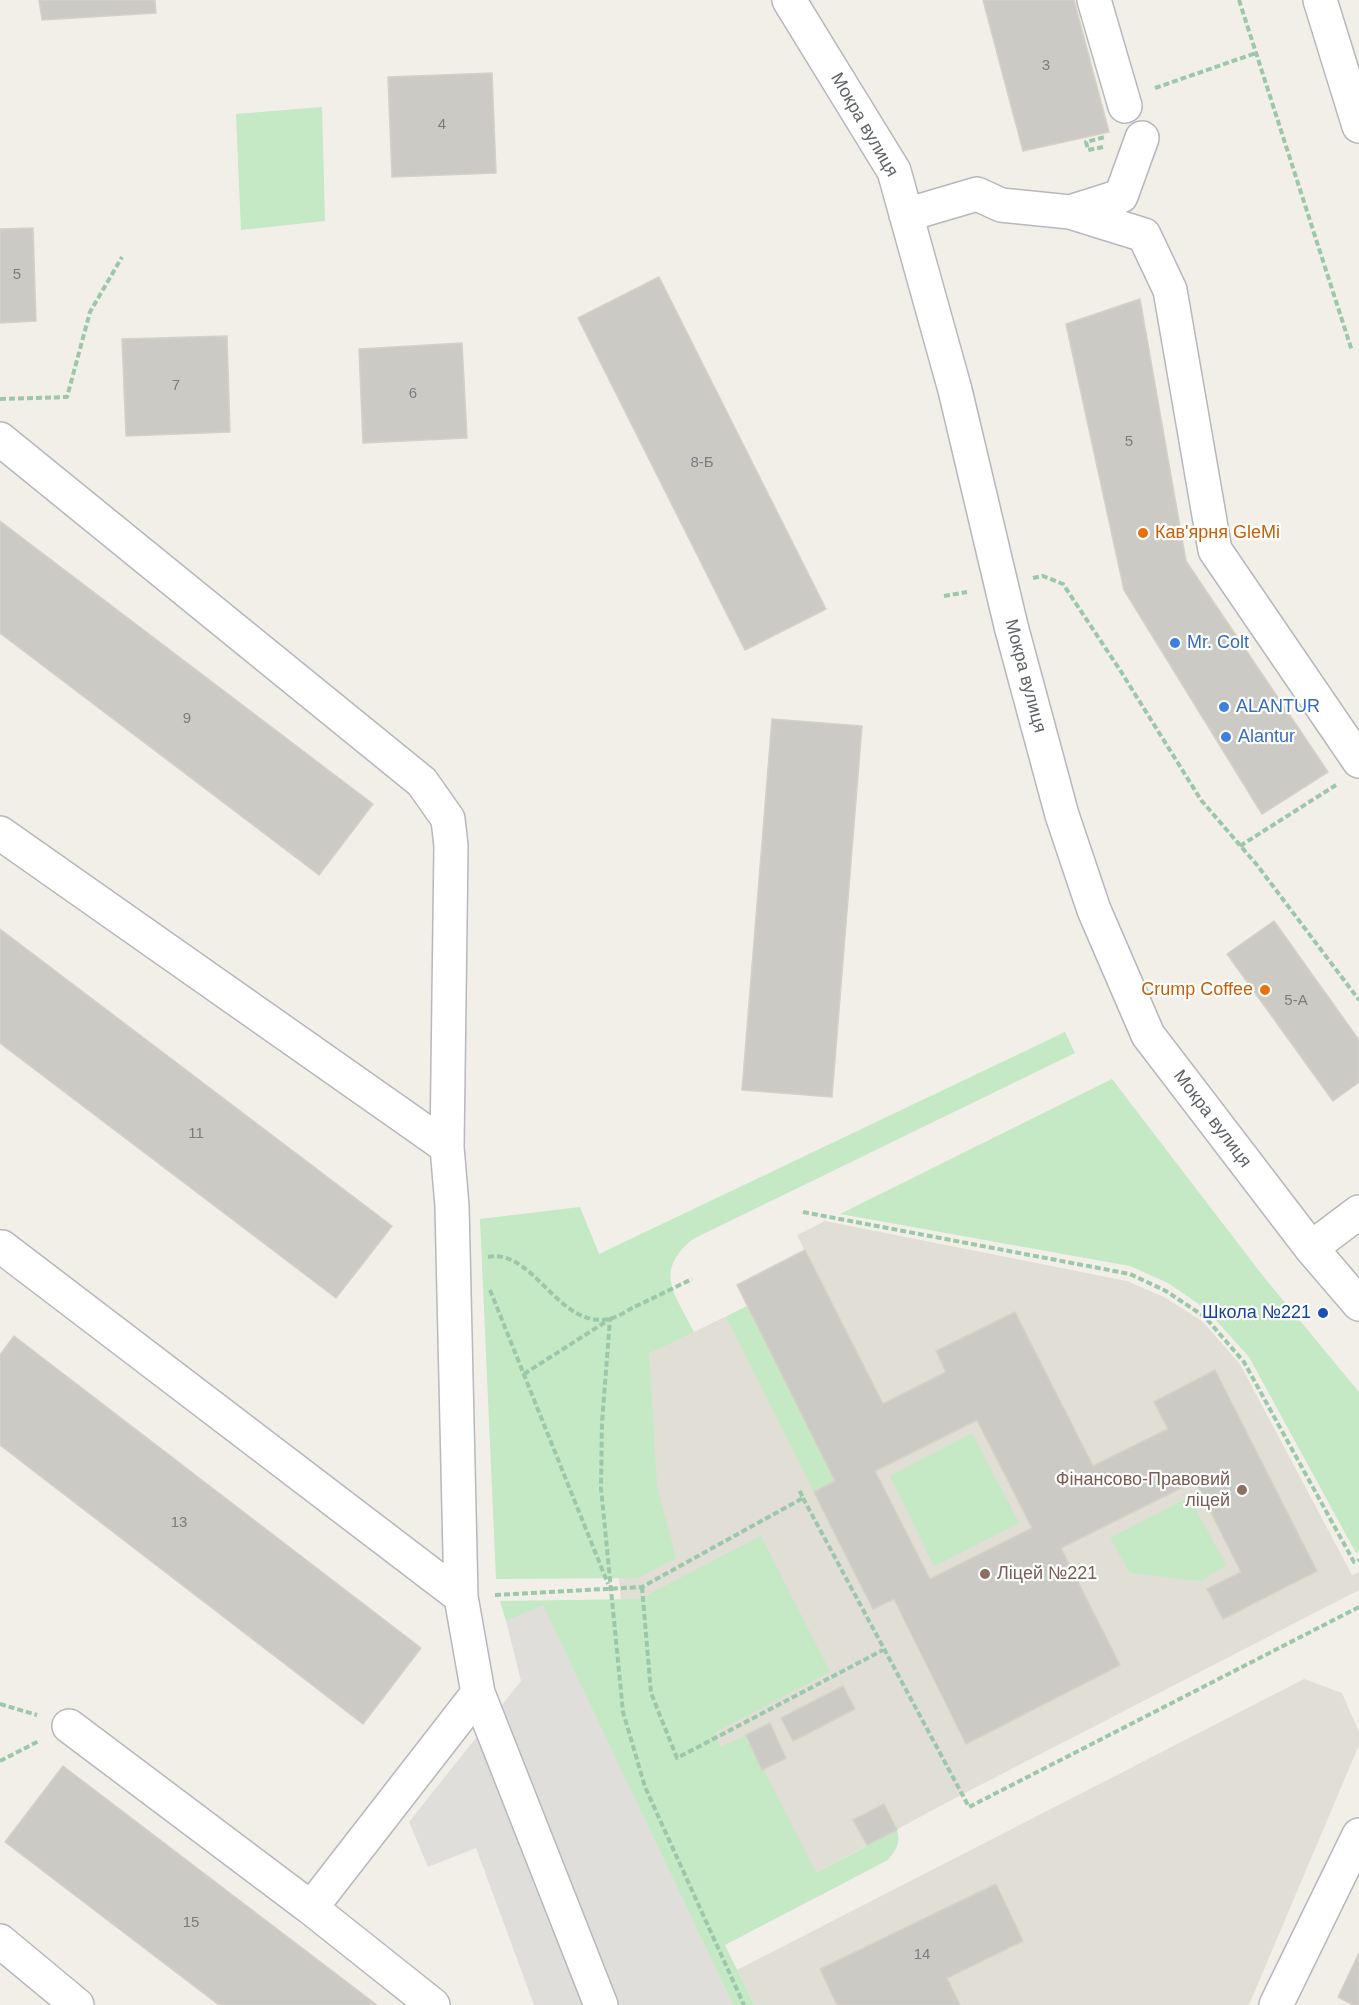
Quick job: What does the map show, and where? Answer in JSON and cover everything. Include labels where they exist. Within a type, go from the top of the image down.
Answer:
[{"type":"street","name":"Мокра вулиця","points":[[789,0],[894,171],[955,390],[1011,626],[1056,793],[1094,910],[1148,1035],[1311,1248],[1359,1304]]},
{"type":"street","points":[[1094,0],[1125,106]]},
{"type":"street","points":[[1320,0],[1359,126]]},
{"type":"street","points":[[1070,212],[1121,196],[1142,138]]},
{"type":"street","points":[[906,215],[977,194],[1001,205],[1070,212],[1144,235],[1170,290],[1215,550],[1349,772]]},
{"type":"street","points":[[0,439],[422,782],[448,819],[450,858],[447,1147],[452,1206],[461,1597],[478,1693],[602,2005]]},
{"type":"street","points":[[0,833],[447,1147]]},
{"type":"street","points":[[1311,1248],[1359,1212]]},
{"type":"street","points":[[2,1247],[461,1597]]},
{"type":"street","points":[[311,1908],[478,1693]]},
{"type":"street","points":[[69,1726],[311,1908],[433,2005]]},
{"type":"street","points":[[1276,2005],[1359,1835]]},
{"type":"street","points":[[0,1941],[77,2005]]},
{"type":"path","points":[[1239,0],[1352,351]]},
{"type":"path","points":[[1154,88],[1256,53]]},
{"type":"path","points":[[0,399],[67,397],[90,312],[122,256]]},
{"type":"path","points":[[1043,576],[1063,584],[1201,800],[1240,846],[1359,1000]]},
{"type":"path","points":[[1240,846],[1349,772]]},
{"type":"path","points":[[802,1212],[1130,1274],[1166,1291],[1205,1317],[1244,1362],[1354,1562],[1359,1560]]},
{"type":"path","points":[[486,1257],[493,1256],[512,1261],[568,1308],[580,1315],[595,1319],[610,1319]]},
{"type":"path","points":[[524,1374],[610,1319],[692,1279]]},
{"type":"path","points":[[486,1280],[611,1590]]},
{"type":"path","points":[[610,1319],[602,1422],[602,1488],[622,1712],[645,1787],[744,2005]]},
{"type":"path","points":[[799,1489],[883,1650],[969,1807],[1359,1607]]},
{"type":"path","points":[[461,1597],[642,1587],[803,1498]]},
{"type":"path","points":[[642,1587],[651,1693],[677,1758],[883,1650]]},
{"type":"path","points":[[0,1761],[69,1726]]},
{"type":"shaded area","name":"Ліцей №221","points":[[825,1221],[1127,1281],[1166,1298],[1203,1322],[1240,1364],[1352,1575],[1359,1572],[1359,1590],[959,1796],[816,1873],[633,1706],[609,1491],[649,1354],[747,1306],[737,1285],[805,1251],[797,1235]]},
{"type":"shaded area","points":[[543,1604],[733,2005],[534,2005],[476,1848],[428,1867],[409,1822],[521,1681],[506,1621]]},
{"type":"shaded area","points":[[1304,1679],[1342,1693],[1359,1732],[1359,1745],[1249,2005],[754,2005],[737,1970]]},
{"type":"green space","points":[[322,107],[325,221],[241,230],[236,114]]},
{"type":"green space","points":[[1065,1032],[1075,1053],[693,1239],[681,1251],[674,1262],[671,1283],[694,1332],[649,1354],[657,1486],[676,1558],[638,1578],[496,1579],[480,1219],[580,1207],[599,1254]]},
{"type":"green space","points":[[1112,1079],[1263,1276],[1359,1392],[1359,1552],[1356,1553],[1249,1357],[1206,1309],[1168,1283],[1130,1266],[840,1214]]},
{"type":"green space","points":[[747,1306],[835,1481],[814,1492],[726,1317]]},
{"type":"green space","points":[[972,1433],[1019,1523],[934,1566],[890,1476]]},
{"type":"green space","points":[[1189,1497],[1226,1565],[1201,1581],[1130,1573],[1110,1538]]},
{"type":"green space","points":[[761,1536],[830,1672],[714,1733],[720,1747],[746,1735],[816,1873],[897,1830],[898,1843],[888,1860],[725,1945],[754,2005],[733,2005],[543,1605],[506,1621],[500,1601],[639,1599]]},
{"type":"building","points":[[39,0],[155,0],[156,13],[42,20]]},
{"type":"building","points":[[983,0],[1074,0],[1109,132],[1023,151]]},
{"type":"building","points":[[492,73],[496,173],[392,177],[388,77]]},
{"type":"building","points":[[33,228],[36,321],[0,323],[0,229]]},
{"type":"building","points":[[659,277],[826,609],[745,650],[578,318]]},
{"type":"building","points":[[1140,299],[1186,561],[1328,772],[1262,814],[1124,590],[1066,324]]},
{"type":"building","points":[[227,336],[230,432],[126,436],[122,339]]},
{"type":"building","points":[[462,343],[467,438],[363,443],[359,349]]},
{"type":"building","points":[[0,521],[373,804],[319,875],[0,633]]},
{"type":"building","points":[[772,719],[862,726],[832,1097],[742,1090]]},
{"type":"building","points":[[1274,921],[1359,1040],[1359,1082],[1333,1101],[1227,954]]},
{"type":"building","points":[[0,929],[392,1226],[336,1298],[0,1043]]},
{"type":"building","points":[[805,1250],[883,1404],[946,1372],[936,1351],[1015,1312],[1093,1466],[1168,1429],[1154,1402],[1215,1370],[1317,1571],[1223,1619],[1207,1589],[1241,1572],[1195,1481],[1061,1548],[1120,1665],[966,1744],[894,1599],[873,1609],[814,1492],[835,1481],[737,1285]],"holes":[[[977,1420],[1032,1528],[930,1579],[875,1471]]]},
{"type":"building","points":[[14,1336],[421,1648],[363,1724],[0,1445],[0,1355]]},
{"type":"building","points":[[843,1686],[855,1709],[793,1741],[781,1718]]},
{"type":"building","points":[[770,1723],[786,1758],[762,1770],[746,1735]]},
{"type":"building","points":[[63,1766],[377,2005],[219,2005],[5,1842]]},
{"type":"building","points":[[884,1804],[897,1830],[867,1845],[853,1820]]},
{"type":"building","points":[[996,1884],[1023,1941],[947,1978],[960,2005],[837,2005],[820,1969]]},
{"type":"building","points":[[1359,1953],[1359,2005],[1353,2005],[1338,1997]]},
{"type":"place","name":"Кав'ярня GleMi","points":[[1143,533]]},
{"type":"place","name":"Mr. Colt","points":[[1175,643]]},
{"type":"place","name":"ALANTUR","points":[[1224,707]]},
{"type":"place","name":"Alantur","points":[[1226,737]]},
{"type":"place","name":"Crump Coffee","points":[[1265,990]]},
{"type":"place","name":"Школа №221","points":[[1323,1313]]},
{"type":"place","name":"Фінансово-Правовий ліцей","points":[[1242,1490]]},
{"type":"place","name":"Ліцей №221","points":[[985,1574]]}]
